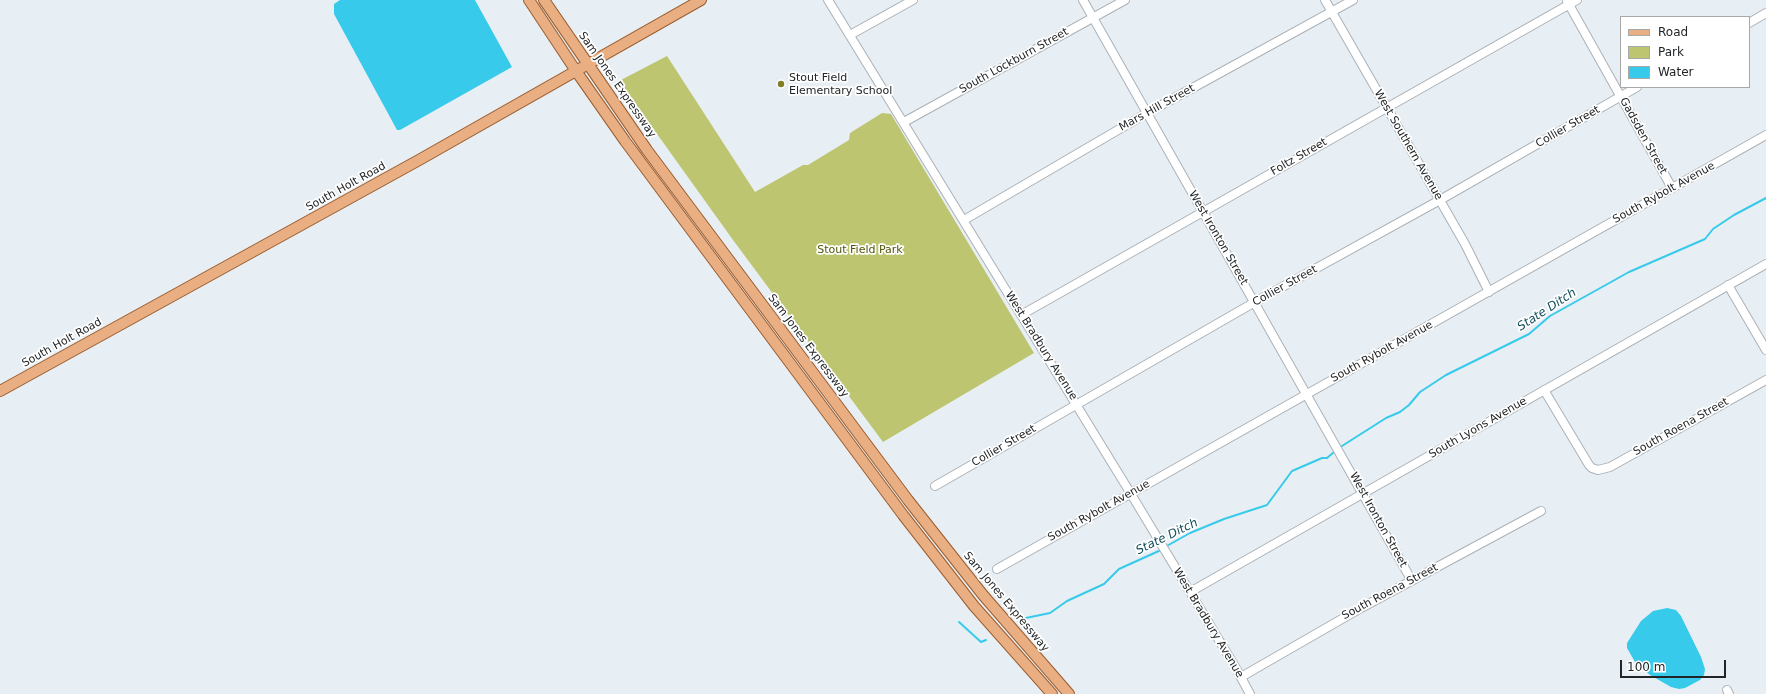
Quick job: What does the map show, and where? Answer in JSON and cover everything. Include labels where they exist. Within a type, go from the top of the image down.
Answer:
[{"type":"main road","points":[[529,0],[576,71],[658,187],[927,547],[974,606],[1052,694]]},
{"type":"main road","name":"Sam Jones Expressway","points":[[544,0],[647,150],[908,500],[983,595],[1069,694]]},
{"type":"main road","name":"South Holt Road","points":[[0,391],[419,160],[701,0]]},
{"type":"street","name":"West Bradbury Avenue","points":[[828,0],[1131,494],[1250,694]]},
{"type":"street","points":[[850,35],[913,0]]},
{"type":"street","name":"West Ironton Street","points":[[1083,0],[1203,212],[1256,302],[1412,581]]},
{"type":"street","name":"South Lockburn Street","points":[[904,122],[1125,0]]},
{"type":"street","name":"West Southern Avenue","points":[[1325,0],[1465,244],[1489,292]]},
{"type":"street","name":"Mars Hill Street","points":[[964,220],[1147,113],[1353,0]]},
{"type":"street","name":"Foltz Street","points":[[1021,315],[1386,108],[1568,2],[1577,0]]},
{"type":"street","name":"Gadsden Street","points":[[1568,2],[1672,188]]},
{"type":"street","points":[[1750,22],[1766,14]]},
{"type":"street","name":"Collier Street","points":[[935,486],[1076,404],[1440,200],[1635,88]]},
{"type":"street","name":"South Rybolt Avenue","points":[[997,569],[1766,135]]},
{"type":"street","name":"South Lyons Avenue","points":[[1190,592],[1766,264]]},
{"type":"street","points":[[1728,285],[1766,350]]},
{"type":"street","name":"South Roena Street","points":[[1544,390],[1586,461],[1595,470],[1610,467],[1766,380]]},
{"type":"street","name":"South Roena Street","points":[[1240,677],[1318,632],[1541,511]]},
{"type":"green space","name":"Stout Field Park","points":[[667,56],[755,192],[803,165],[808,165],[849,140],[850,133],[882,113],[891,114],[1034,353],[883,442],[733,240],[619,81]]},
{"type":"water","points":[[340,0],[475,0],[512,67],[400,130],[397,130],[334,14],[334,4]]},
{"type":"water","points":[[1667,608],[1676,610],[1681,616],[1701,657],[1705,669],[1704,675],[1700,680],[1685,688],[1679,689],[1671,687],[1650,675],[1635,662],[1627,648],[1627,643],[1641,621],[1653,611]]},
{"type":"waterway","name":"State Ditch","points":[[1342,446],[1386,418],[1400,412],[1409,405],[1420,392],[1446,375],[1529,334],[1550,316],[1629,272],[1705,239],[1713,229],[1734,215],[1766,198]]},
{"type":"waterway","name":"State Ditch","points":[[1165,547],[1190,533],[1224,519],[1267,505],[1292,471],[1322,458],[1327,458],[1334,452]]},
{"type":"waterway","name":"State Ditch","points":[[1021,619],[1050,613],[1067,601],[1104,584],[1119,569],[1161,550]]},
{"type":"waterway","name":"State Ditch","points":[[959,622],[981,642],[986,640]]},
{"type":"place","name":"Stout Field Elementary School","points":[[781,84]]}]
